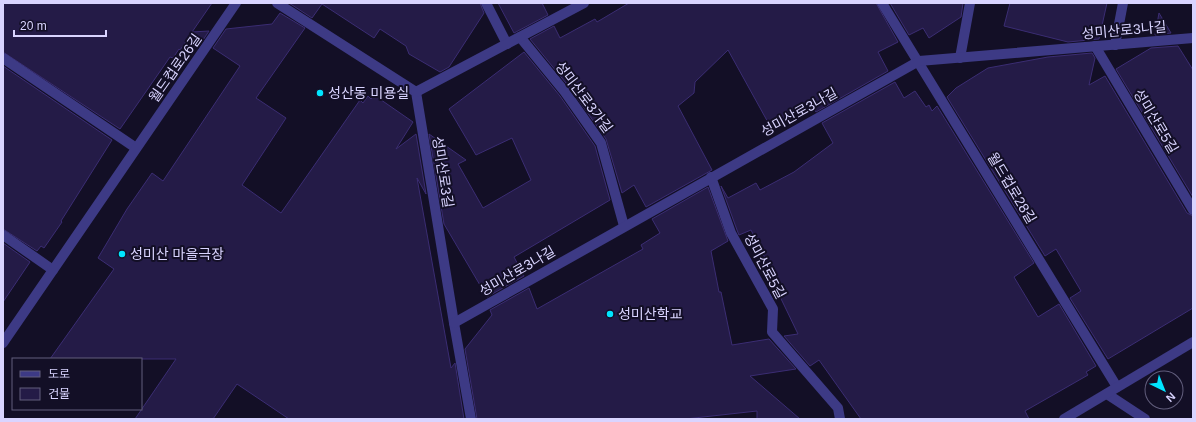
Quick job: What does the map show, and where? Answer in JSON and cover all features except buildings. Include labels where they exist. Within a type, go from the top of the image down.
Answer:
[{"type":"street","name":"월드컵로26길","points":[[3,343],[236,3]]},
{"type":"street","points":[[277,3],[416,92],[584,3]]},
{"type":"street","points":[[486,3],[507,44]]},
{"type":"street","name":"월드컵로28길","points":[[882,3],[919,61],[1117,387]]},
{"type":"street","points":[[960,58],[970,3]]},
{"type":"street","points":[[1115,45],[1123,3]]},
{"type":"street","name":"성미산로3가길","points":[[520,37],[565,92],[601,143],[624,226]]},
{"type":"street","name":"성미산로3나길","points":[[454,323],[919,61],[1193,38]]},
{"type":"street","name":"성미산로5길","points":[[1095,46],[1193,210]]},
{"type":"street","points":[[3,58],[136,148]]},
{"type":"street","name":"성미산로3길","points":[[416,92],[471,419]]},
{"type":"street","name":"성미산로5길","points":[[711,177],[731,233],[773,309],[772,332],[838,408],[840,419]]},
{"type":"street","points":[[3,235],[53,270]]},
{"type":"street","points":[[1064,419],[1193,342]]},
{"type":"street","points":[[1107,394],[1145,419]]},
{"type":"place","name":"성산동 미용실","points":[[320,93]]},
{"type":"place","name":"성미산 마을극장","points":[[122,254]]},
{"type":"place","name":"성미산학교","points":[[610,314]]}]
